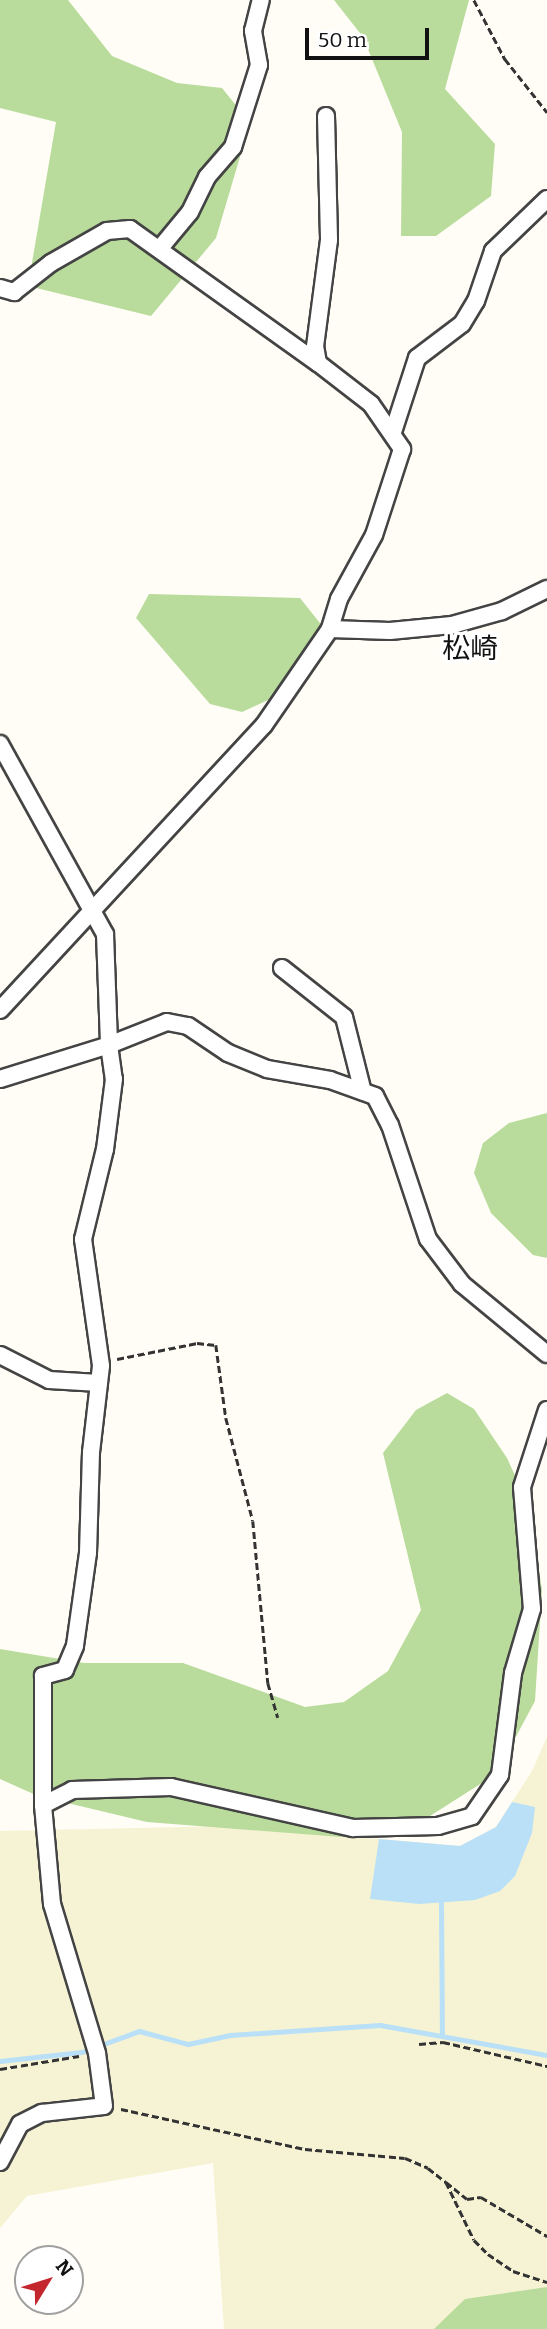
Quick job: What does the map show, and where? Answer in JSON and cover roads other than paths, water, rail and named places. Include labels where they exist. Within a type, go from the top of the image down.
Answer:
[{"type":"street","points":[[161,247],[190,212],[207,177],[233,147],[259,65],[253,31],[261,0]]},
{"type":"street","points":[[317,363],[315,346],[329,240],[326,116]]},
{"type":"street","points":[[393,432],[417,358],[462,324],[476,301],[493,251],[547,199]]},
{"type":"street","points":[[0,288],[14,292],[51,262],[107,231],[130,229],[161,247],[202,283],[371,404],[393,432],[402,449],[397,478],[374,535],[339,599],[330,629],[264,725],[0,1010]]},
{"type":"street","points":[[330,629],[390,631],[452,625],[502,611],[547,589]]},
{"type":"street","points":[[0,744],[105,934],[108,956],[109,1045],[114,1079],[105,1149],[83,1239],[100,1362],[88,1552],[75,1646],[65,1670],[43,1676],[43,1805],[52,1904],[97,2053],[104,2106],[42,2113],[20,2124],[0,2162]]},
{"type":"street","points":[[282,968],[344,1017],[363,1092]]},
{"type":"street","points":[[0,1079],[109,1045],[167,1022],[188,1026],[228,1053],[267,1069],[330,1080],[375,1096],[390,1125],[428,1239],[462,1284],[547,1354]]},
{"type":"street","points":[[0,1355],[49,1380],[99,1383]]},
{"type":"street","points":[[43,1805],[72,1790],[172,1787],[353,1828],[438,1826],[472,1816],[499,1775],[513,1673],[532,1609],[522,1487],[547,1410]]},
{"type":"water","points":[[512,1802],[535,1807],[532,1833],[515,1876],[500,1891],[475,1900],[419,1904],[370,1899],[379,1839],[460,1846],[496,1827]]},
{"type":"waterway","points":[[441,1902],[442,2034]]},
{"type":"waterway","points":[[0,2061],[82,2052],[139,2031],[188,2044],[230,2035],[380,2025],[547,2055]]},
{"type":"district","name":"松崎","points":[[470,649]]}]
